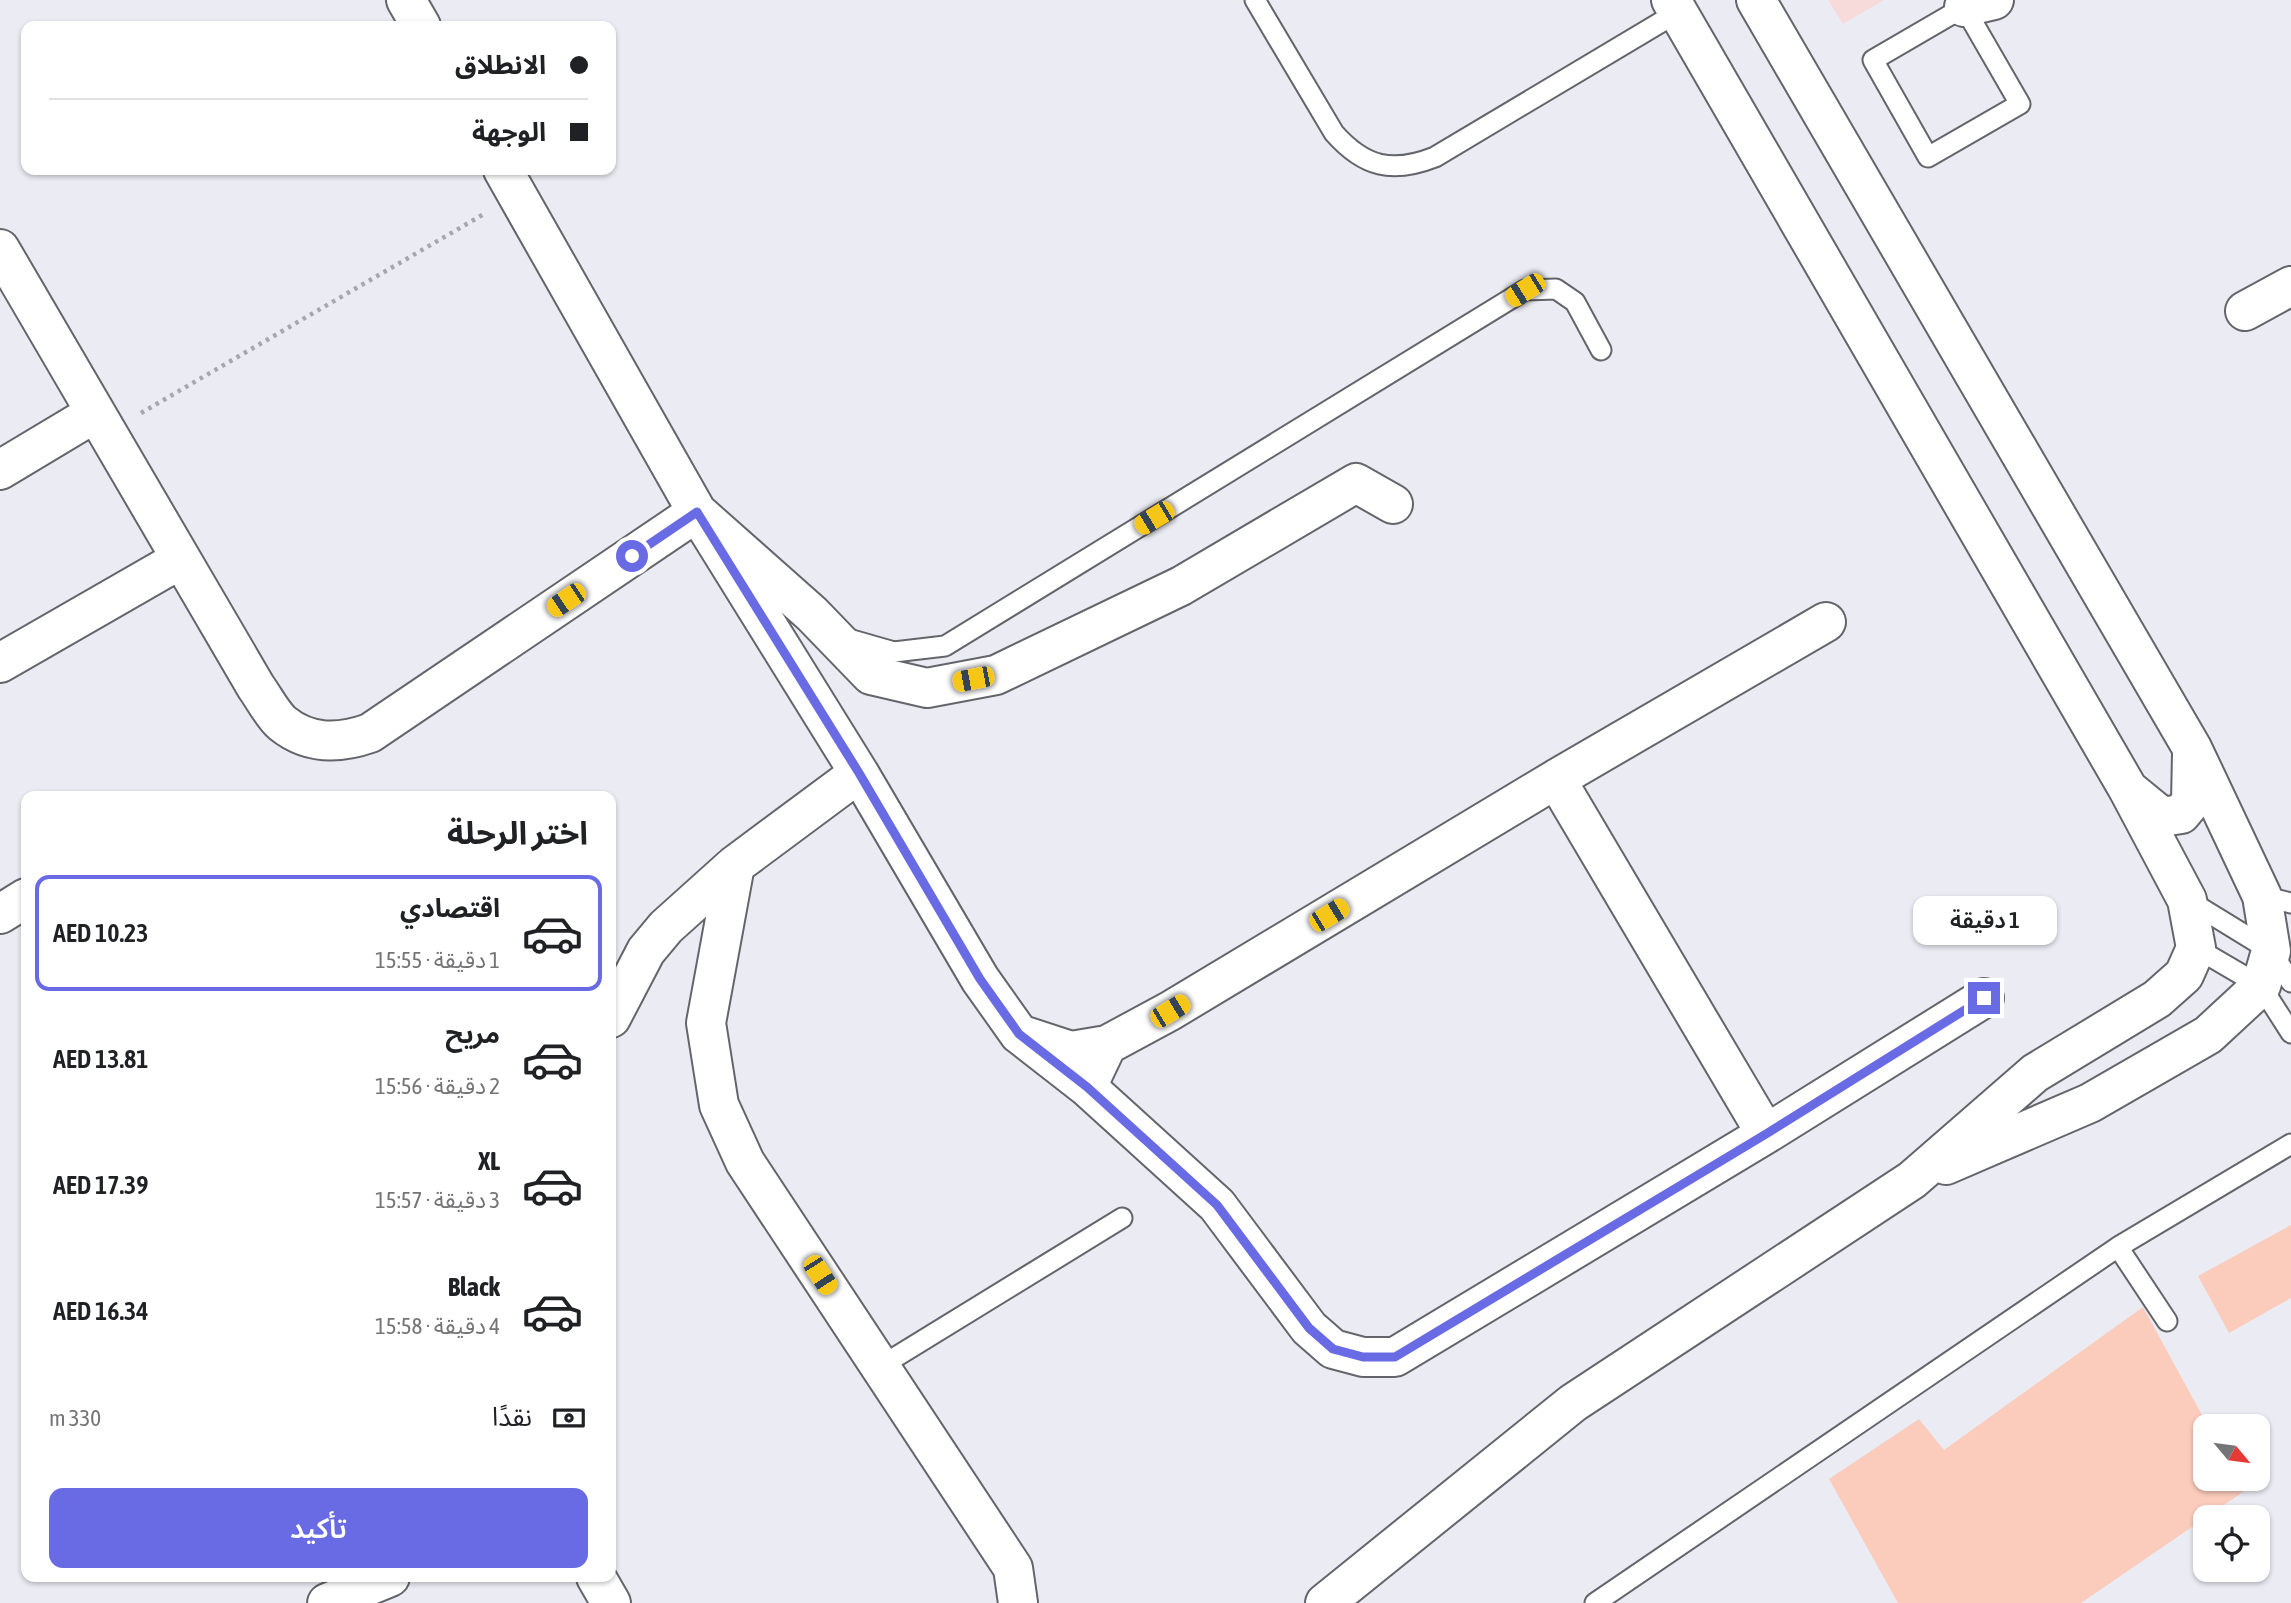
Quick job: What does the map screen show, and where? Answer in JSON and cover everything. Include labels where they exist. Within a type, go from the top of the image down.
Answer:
[{"type":"street","points":[[406,0],[418,21]]},
{"type":"street","points":[[1756,0],[2192,748],[2276,899],[2274,973],[2208,1035],[2090,1103],[1912,1180]]},
{"type":"street","points":[[1325,1603],[1573,1403],[1912,1180],[2035,1073],[2157,999],[2184,975],[2196,948],[2187,900],[2128,789],[1675,6]]},
{"type":"street","points":[[510,182],[697,512],[859,773],[980,979],[1019,1034],[1087,1087],[1217,1205],[1309,1328],[1333,1349],[1363,1357],[1395,1357],[1766,1134],[1984,998]]},
{"type":"street","points":[[0,249],[256,687],[281,722],[313,741],[347,741],[370,733],[697,512]]},
{"type":"street","points":[[2245,312],[2291,286]]},
{"type":"street","points":[[0,470],[101,423]]},
{"type":"street","points":[[697,512],[812,614],[871,675],[928,688],[996,675],[1181,586],[1356,484],[1393,504]]},
{"type":"street","points":[[0,663],[181,559]]},
{"type":"street","points":[[1019,1034],[1071,1051],[1107,1045],[1170,1011],[1556,779],[1826,622]]},
{"type":"street","points":[[2128,789],[2162,817],[2181,814],[2191,802],[2192,748]]},
{"type":"street","points":[[616,1008],[646,951],[666,928],[735,865],[859,773]]},
{"type":"street","points":[[1556,779],[1766,1134]]},
{"type":"street","points":[[735,865],[706,1023],[719,1105],[745,1162],[1013,1568],[1018,1603]]},
{"type":"street","points":[[0,914],[21,901]]},
{"type":"street","points":[[1087,1087],[1107,1045]]},
{"type":"street","points":[[327,1603],[378,1582]]},
{"type":"street","points":[[599,1582],[611,1603]]},
{"type":"lane","points":[[1255,0],[1334,133],[1349,150],[1369,162],[1391,167],[1413,165],[1435,157],[1675,6]]},
{"type":"lane","points":[[1979,3],[2020,103],[1928,157],[1873,60],[1979,3]]},
{"type":"lane","points":[[830,635],[894,652],[945,646],[1525,290],[1556,289],[1575,302],[1601,350]]},
{"type":"lane","points":[[2187,900],[2274,973],[2291,1033]]},
{"type":"lane","points":[[2196,948],[2274,973]]},
{"type":"lane","points":[[1595,1603],[2118,1247],[2291,1144]]},
{"type":"lane","points":[[881,1366],[1122,1218]]},
{"type":"lane","points":[[2118,1247],[2167,1321]]},
{"type":"path","points":[[101,423],[510,182]]},
{"type":"shaded area","points":[[1828,0],[1884,0],[1843,24]]},
{"type":"building","points":[[2291,1225],[2291,1298],[2229,1333],[2198,1276]]},
{"type":"building","points":[[2143,1307],[2201,1414],[2193,1414],[2193,1491],[2243,1492],[2224,1505],[2193,1505],[2193,1526],[2081,1603],[1898,1603],[1829,1479],[1919,1419],[1944,1450]]},
{"type":"route","points":[[632,556],[697,512],[859,773],[980,979],[1019,1034],[1087,1087],[1152,1143],[1217,1205],[1309,1328],[1333,1349],[1363,1357],[1395,1357],[1766,1134],[1984,998]]}]
